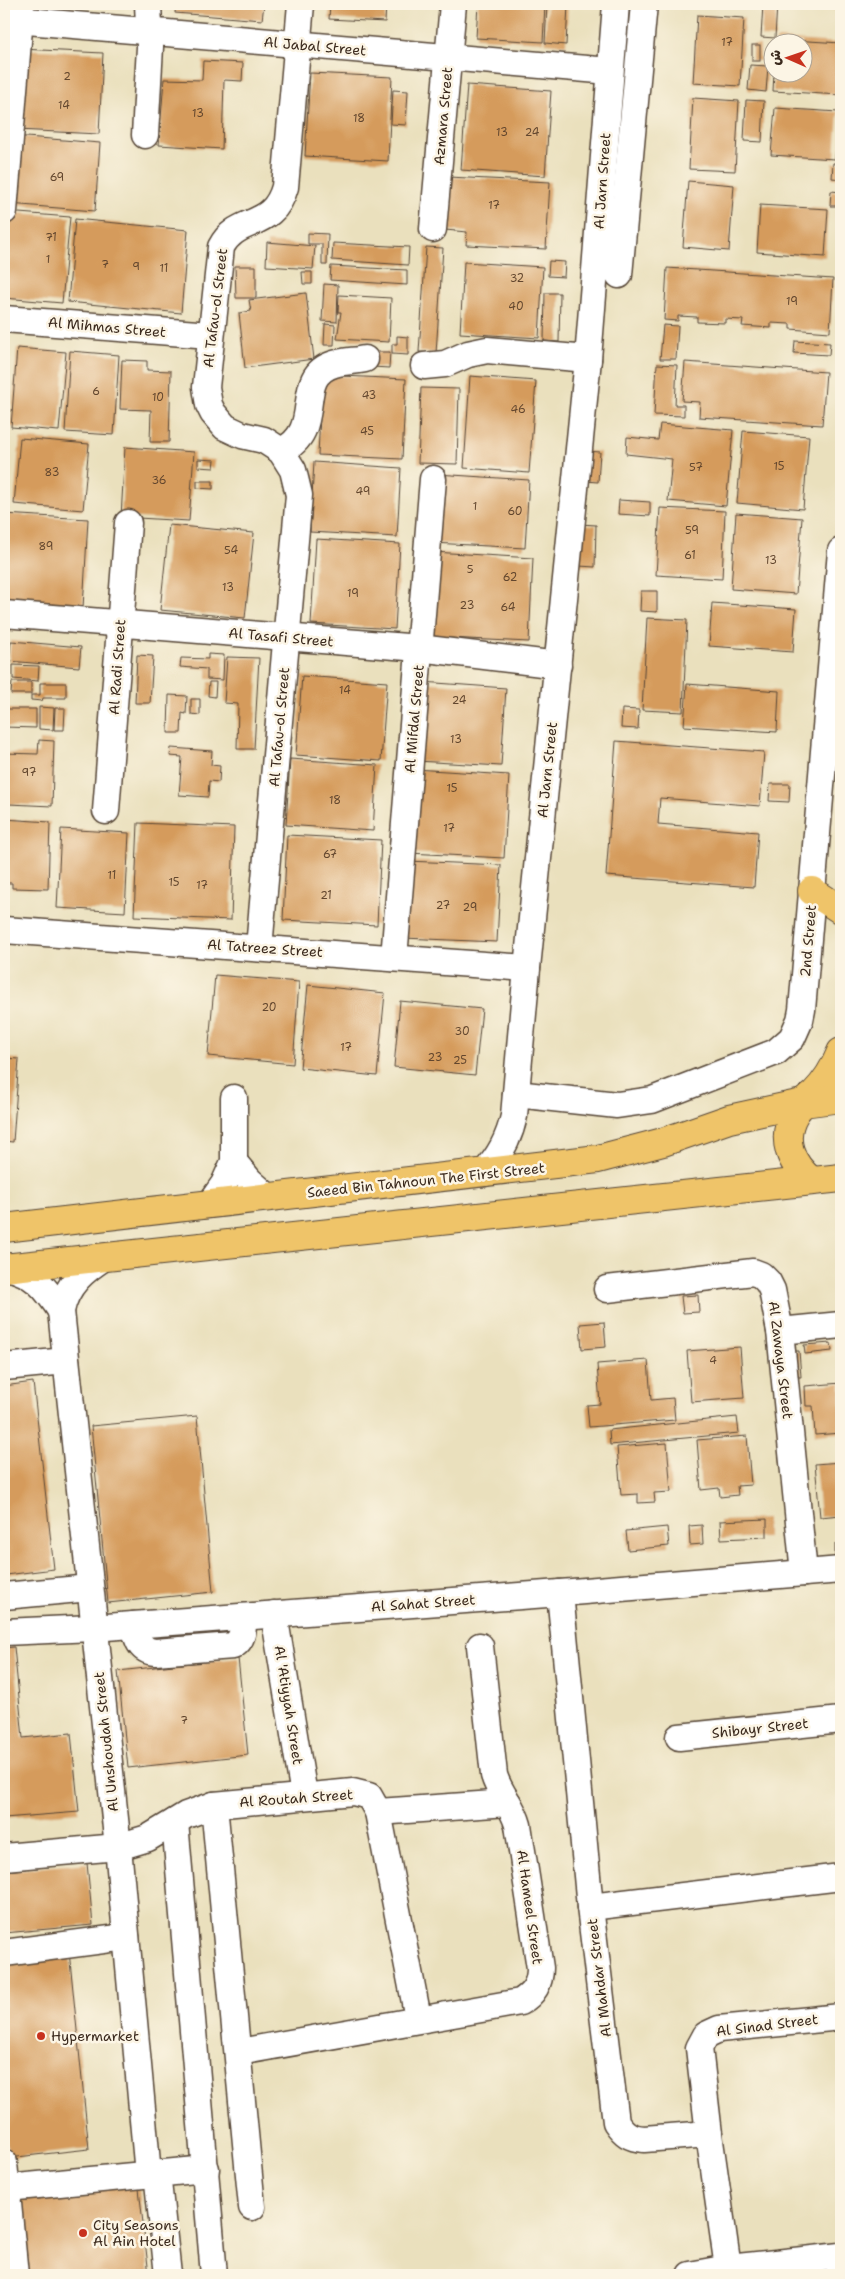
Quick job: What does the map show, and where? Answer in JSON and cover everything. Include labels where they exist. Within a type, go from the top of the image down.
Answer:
[{"type":"main road","points":[[812,891],[841,910]]},
{"type":"main road","points":[[812,1181],[796,1165],[788,1144],[790,1122],[803,1103],[823,1083],[841,1052]]},
{"type":"main road","name":"Saeed Bin Tahnoun The First Street","points":[[4,1228],[598,1159],[663,1142],[729,1118],[803,1103],[841,1098]]},
{"type":"main road","points":[[5,1268],[841,1178]]},
{"type":"street","points":[[144,135],[149,31],[148,4]]},
{"type":"street","name":"Al Tafau-ol Street","points":[[259,948],[299,495],[294,470],[281,451],[264,440],[233,432],[225,427],[213,413],[206,387],[210,335],[221,247],[224,240],[236,230],[260,220],[272,212],[283,197],[301,4]]},
{"type":"street","name":"Azmara Street","points":[[432,229],[453,4]]},
{"type":"street","name":"Al Jarn Street","points":[[484,1173],[506,1141],[514,1116],[588,359],[616,4]]},
{"type":"street","points":[[619,275],[644,4]]},
{"type":"street","points":[[4,211],[15,15]]},
{"type":"street","name":"Al Jabal Street","points":[[15,15],[149,31],[610,71]]},
{"type":"street","name":"Al Mihmas Street","points":[[4,319],[210,335]]},
{"type":"street","points":[[424,366],[445,364],[468,354],[487,350],[588,359]]},
{"type":"street","points":[[281,451],[293,445],[302,434],[307,421],[312,383],[318,373],[334,364],[365,359]]},
{"type":"street","name":"Al Mifdal Street","points":[[394,958],[433,479]]},
{"type":"street","name":"Al Radi Street","points":[[106,811],[128,523]]},
{"type":"street","name":"2nd Street","points":[[516,1094],[617,1105],[652,1100],[776,1052],[792,1038],[800,1020],[841,551]]},
{"type":"street","name":"Al Tasafi Street","points":[[4,614],[419,648],[558,665]]},
{"type":"street","name":"Al Tatreez Street","points":[[4,930],[527,968]]},
{"type":"street","points":[[210,1204],[224,1184],[234,1162],[234,1098]]},
{"type":"street","points":[[234,1162],[268,1198]]},
{"type":"street","name":"Al Unshoudah Street","points":[[105,1257],[92,1265],[71,1285],[64,1298],[61,1311],[152,2174],[168,2275]]},
{"type":"street","name":"Al Unshoudah Street","points":[[5,1268],[21,1270],[34,1277],[45,1286],[61,1311]]},
{"type":"street","name":"Al Zawaya Street","points":[[607,1289],[752,1272],[762,1275],[768,1282],[772,1290],[780,1331],[804,1573]]},
{"type":"street","points":[[780,1331],[841,1325]]},
{"type":"street","points":[[4,1367],[66,1361]]},
{"type":"street","name":"Al Sahat Street","points":[[4,1632],[93,1628],[243,1617],[841,1570]]},
{"type":"street","points":[[4,1596],[90,1588]]},
{"type":"street","name":"Al Mahdar Street","points":[[560,1593],[590,1907],[616,2122],[623,2133],[634,2138],[644,2139],[709,2134]]},
{"type":"street","name":"Al 'Atiyyah Street","points":[[274,1614],[304,1795]]},
{"type":"street","name":"Al Hameel Street","points":[[238,2052],[418,2018],[520,2002],[527,1998],[538,1985],[540,1968],[518,1825],[494,1775],[480,1646]]},
{"type":"street","name":"Shibayr Street","points":[[679,1737],[841,1720]]},
{"type":"street","name":"Al Routah Street","points":[[4,1857],[118,1847],[148,1838],[175,1822],[214,1805],[304,1795],[361,1793],[369,1796],[378,1812],[418,2018]]},
{"type":"street","points":[[378,1812],[508,1803]]},
{"type":"street","points":[[214,1805],[252,2207]]},
{"type":"street","points":[[175,1822],[214,2275]]},
{"type":"street","points":[[590,1907],[841,1877]]},
{"type":"street","points":[[4,1953],[126,1937]]},
{"type":"street","name":"Al Sinad Street","points":[[709,2134],[699,2048],[706,2035],[719,2029],[841,2016]]},
{"type":"street","points":[[709,2134],[728,2272]]},
{"type":"street","points":[[4,2163],[15,2275]]},
{"type":"street","points":[[7,2188],[206,2169]]},
{"type":"street","points":[[690,2275],[838,2262]]},
{"type":"building","points":[[176,4],[264,4],[262,20],[175,13]]},
{"type":"building","points":[[330,4],[386,4],[385,22],[329,19]]},
{"type":"building","points":[[478,4],[545,4],[543,42],[476,38]]},
{"type":"building","points":[[547,4],[568,4],[566,45],[545,43]]},
{"type":"building","points":[[763,4],[777,4],[775,32],[762,32],[761,37]]},
{"type":"building","points":[[829,4],[841,4],[841,10],[828,9]]},
{"type":"building","points":[[697,15],[744,18],[740,86],[693,83]]},
{"type":"building","points":[[812,41],[841,43],[840,95],[773,91],[773,82],[812,82]]},
{"type":"building","points":[[752,45],[760,45],[760,61],[752,61]]},
{"type":"building","points":[[20,49],[103,53],[99,134],[17,130]]},
{"type":"building","points":[[203,61],[243,63],[242,81],[224,80],[222,149],[159,145],[164,79],[202,80]]},
{"type":"building","points":[[750,65],[762,66],[762,82],[767,82],[766,92],[748,90]]},
{"type":"building","points":[[310,73],[392,77],[388,161],[305,156]]},
{"type":"building","points":[[467,85],[551,91],[545,176],[461,170]]},
{"type":"building","points":[[393,90],[408,91],[406,125],[391,124]]},
{"type":"building","points":[[693,98],[739,101],[735,171],[689,169]]},
{"type":"building","points":[[746,100],[764,101],[762,142],[744,141]]},
{"type":"building","points":[[775,108],[838,112],[835,159],[771,155]]},
{"type":"building","points":[[14,136],[100,143],[95,211],[9,204]]},
{"type":"building","points":[[833,163],[841,163],[841,179],[832,178]]},
{"type":"building","points":[[448,177],[550,182],[546,249],[466,245],[467,232],[445,230]]},
{"type":"building","points":[[688,181],[734,185],[729,251],[683,247]]},
{"type":"building","points":[[831,191],[841,192],[841,206],[830,206]]},
{"type":"building","points":[[760,205],[828,209],[825,257],[757,252]]},
{"type":"building","points":[[6,212],[70,217],[62,303],[4,298]]},
{"type":"building","points":[[75,219],[188,230],[181,313],[68,302]]},
{"type":"building","points":[[308,233],[328,234],[327,265],[322,265],[322,244],[308,244]]},
{"type":"building","points":[[267,242],[315,246],[313,269],[266,266]]},
{"type":"building","points":[[333,243],[409,247],[408,265],[332,260]]},
{"type":"building","points":[[426,247],[443,248],[436,353],[419,352]]},
{"type":"building","points":[[549,261],[565,262],[564,277],[548,276]]},
{"type":"building","points":[[464,262],[543,267],[539,338],[460,333]]},
{"type":"building","points":[[235,266],[256,266],[256,298],[236,298]]},
{"type":"building","points":[[331,266],[407,270],[407,285],[330,280]]},
{"type":"building","points":[[667,268],[833,279],[830,332],[790,329],[790,324],[771,323],[771,328],[742,326],[743,320],[725,319],[725,323],[697,322],[697,317],[678,316],[678,321],[664,320]]},
{"type":"building","points":[[302,272],[312,272],[312,284],[303,284]]},
{"type":"building","points":[[324,284],[338,285],[337,322],[322,321]]},
{"type":"building","points":[[306,293],[314,359],[245,368],[239,313],[251,311],[249,300]]},
{"type":"building","points":[[545,293],[560,293],[559,342],[544,341]]},
{"type":"building","points":[[339,295],[391,298],[389,342],[337,339],[341,312],[338,312]]},
{"type":"building","points":[[325,324],[335,325],[334,345],[324,345]]},
{"type":"building","points":[[663,325],[678,326],[676,359],[660,359]]},
{"type":"building","points":[[397,336],[408,337],[408,355],[392,354],[392,344],[397,344]]},
{"type":"building","points":[[795,341],[830,343],[829,355],[794,353]]},
{"type":"building","points":[[17,348],[66,352],[59,431],[11,427]]},
{"type":"building","points":[[70,351],[119,355],[114,435],[65,432]]},
{"type":"building","points":[[372,352],[390,352],[389,368],[372,367]]},
{"type":"building","points":[[122,360],[147,361],[147,370],[171,371],[169,442],[150,442],[151,410],[120,409]]},
{"type":"building","points":[[685,362],[826,372],[822,425],[699,417],[700,402],[682,401]]},
{"type":"building","points":[[657,364],[677,365],[675,405],[684,405],[684,416],[654,415]]},
{"type":"building","points":[[322,375],[406,379],[402,459],[318,455]]},
{"type":"building","points":[[470,376],[536,381],[529,473],[464,468]]},
{"type":"building","points":[[421,388],[459,389],[457,464],[418,463]]},
{"type":"building","points":[[660,424],[733,430],[726,506],[668,501],[672,459],[626,454],[627,437],[658,440]]},
{"type":"building","points":[[743,431],[809,436],[803,509],[737,503]]},
{"type":"building","points":[[20,438],[89,444],[83,510],[14,504]]},
{"type":"building","points":[[125,447],[194,452],[189,521],[121,517]]},
{"type":"building","points":[[586,451],[600,452],[598,482],[585,481]]},
{"type":"building","points":[[198,459],[215,460],[214,468],[198,467]]},
{"type":"building","points":[[314,462],[401,468],[397,537],[310,532]]},
{"type":"building","points":[[437,474],[529,480],[525,548],[433,543]]},
{"type":"building","points":[[197,481],[213,481],[213,489],[197,488]]},
{"type":"building","points":[[619,500],[650,502],[650,516],[618,514]]},
{"type":"building","points":[[660,508],[725,511],[722,579],[656,575]]},
{"type":"building","points":[[736,513],[802,518],[796,594],[731,589]]},
{"type":"building","points":[[4,514],[88,519],[83,608],[4,603]]},
{"type":"building","points":[[580,524],[596,525],[595,567],[579,566]]},
{"type":"building","points":[[169,525],[254,533],[245,618],[160,610]]},
{"type":"building","points":[[316,539],[400,544],[395,629],[311,624]]},
{"type":"building","points":[[433,552],[533,558],[529,642],[428,637]]},
{"type":"building","points":[[641,591],[657,591],[657,612],[640,611]]},
{"type":"building","points":[[712,603],[796,609],[793,652],[709,646]]},
{"type":"building","points":[[647,618],[687,620],[683,712],[642,710]]},
{"type":"building","points":[[11,641],[81,647],[79,667],[9,661]]},
{"type":"building","points":[[208,654],[224,655],[223,680],[207,679],[207,669],[180,667],[181,658],[208,659]]},
{"type":"building","points":[[137,655],[153,656],[150,703],[135,703]]},
{"type":"building","points":[[227,657],[259,658],[254,749],[237,749],[238,704],[224,703]]},
{"type":"building","points":[[13,665],[39,666],[38,681],[13,679]]},
{"type":"building","points":[[302,676],[387,682],[381,761],[296,755]]},
{"type":"building","points":[[12,682],[31,682],[31,694],[11,694]]},
{"type":"building","points":[[209,682],[216,682],[215,697],[208,696]]},
{"type":"building","points":[[422,682],[506,688],[501,766],[417,761]]},
{"type":"building","points":[[40,683],[66,683],[66,698],[43,698],[42,701],[31,700],[31,695],[40,695]]},
{"type":"building","points":[[687,684],[779,691],[777,732],[684,726]]},
{"type":"building","points":[[169,695],[187,696],[186,714],[182,713],[181,733],[168,733]]},
{"type":"building","points":[[191,699],[200,699],[200,715],[191,714]]},
{"type":"building","points":[[39,707],[54,708],[53,730],[39,729]]},
{"type":"building","points":[[55,708],[65,708],[64,730],[54,730]]},
{"type":"building","points":[[4,709],[36,709],[36,728],[4,727]]},
{"type":"building","points":[[622,709],[639,710],[638,729],[621,728]]},
{"type":"building","points":[[39,740],[54,741],[52,806],[9,804],[9,801],[4,800],[4,753],[38,754]]},
{"type":"building","points":[[616,741],[764,752],[760,806],[660,798],[658,824],[758,832],[754,887],[606,876]]},
{"type":"building","points":[[171,748],[212,751],[211,765],[220,766],[219,782],[209,781],[208,797],[179,795],[182,757],[170,756]]},
{"type":"building","points":[[290,759],[377,765],[373,831],[286,825]]},
{"type":"building","points":[[414,769],[509,775],[504,858],[409,853]]},
{"type":"building","points":[[770,784],[790,784],[789,802],[769,801]]},
{"type":"building","points":[[4,819],[50,822],[48,889],[12,888],[12,883],[4,883]]},
{"type":"building","points":[[138,823],[234,827],[231,920],[134,916]]},
{"type":"building","points":[[61,829],[129,833],[125,912],[57,908]]},
{"type":"building","points":[[287,835],[381,840],[377,925],[283,920]]},
{"type":"building","points":[[407,861],[501,865],[497,942],[403,938]]},
{"type":"building","points":[[215,975],[299,982],[293,1064],[208,1056]]},
{"type":"building","points":[[308,985],[385,993],[377,1076],[300,1068]]},
{"type":"building","points":[[400,1001],[482,1009],[475,1075],[394,1067]]},
{"type":"building","points":[[4,1058],[19,1059],[13,1142],[4,1141]]},
{"type":"building","points":[[698,1295],[699,1312],[683,1313],[681,1296]]},
{"type":"building","points":[[604,1322],[606,1347],[582,1349],[580,1324]]},
{"type":"building","points":[[831,1343],[832,1351],[805,1354],[804,1345]]},
{"type":"building","points":[[740,1347],[744,1398],[691,1402],[687,1351]]},
{"type":"building","points":[[788,1351],[799,1351],[801,1377],[789,1377]]},
{"type":"building","points":[[648,1360],[651,1400],[673,1398],[675,1420],[589,1427],[587,1405],[600,1404],[597,1364]]},
{"type":"building","points":[[33,1382],[54,1569],[6,1575],[4,1558],[4,1386]]},
{"type":"building","points":[[841,1383],[841,1433],[815,1435],[813,1406],[806,1406],[805,1386]]},
{"type":"building","points":[[197,1416],[213,1592],[108,1603],[91,1426]]},
{"type":"building","points":[[737,1417],[739,1433],[610,1445],[609,1430]]},
{"type":"building","points":[[747,1436],[751,1485],[737,1486],[738,1495],[720,1497],[719,1488],[701,1490],[697,1440]]},
{"type":"building","points":[[667,1443],[671,1492],[654,1493],[655,1502],[638,1503],[638,1494],[621,1495],[617,1447]]},
{"type":"building","points":[[841,1462],[841,1515],[820,1517],[815,1464]]},
{"type":"building","points":[[767,1519],[767,1537],[721,1539],[720,1521]]},
{"type":"building","points":[[702,1525],[703,1544],[690,1545],[689,1526]]},
{"type":"building","points":[[667,1527],[669,1546],[628,1550],[626,1531]]},
{"type":"building","points":[[835,1544],[841,1544],[841,1557],[835,1558]]},
{"type":"building","points":[[14,1647],[23,1738],[71,1733],[79,1812],[4,1818],[4,1648]]},
{"type":"building","points":[[238,1658],[248,1755],[128,1768],[118,1671]]},
{"type":"building","points":[[87,1863],[93,1925],[4,1933],[4,1871]]},
{"type":"building","name":"Hypermarket","points":[[69,1951],[89,2149],[8,2158],[4,2115],[4,1958]]},
{"type":"building","name":"City Seasons Al Ain Hotel","points":[[138,2180],[149,2275],[27,2275],[17,2191]]},
{"type":"place","name":"Hypermarket","points":[[41,2036]]},
{"type":"place","name":"City Seasons Al Ain Hotel","points":[[83,2233]]}]
